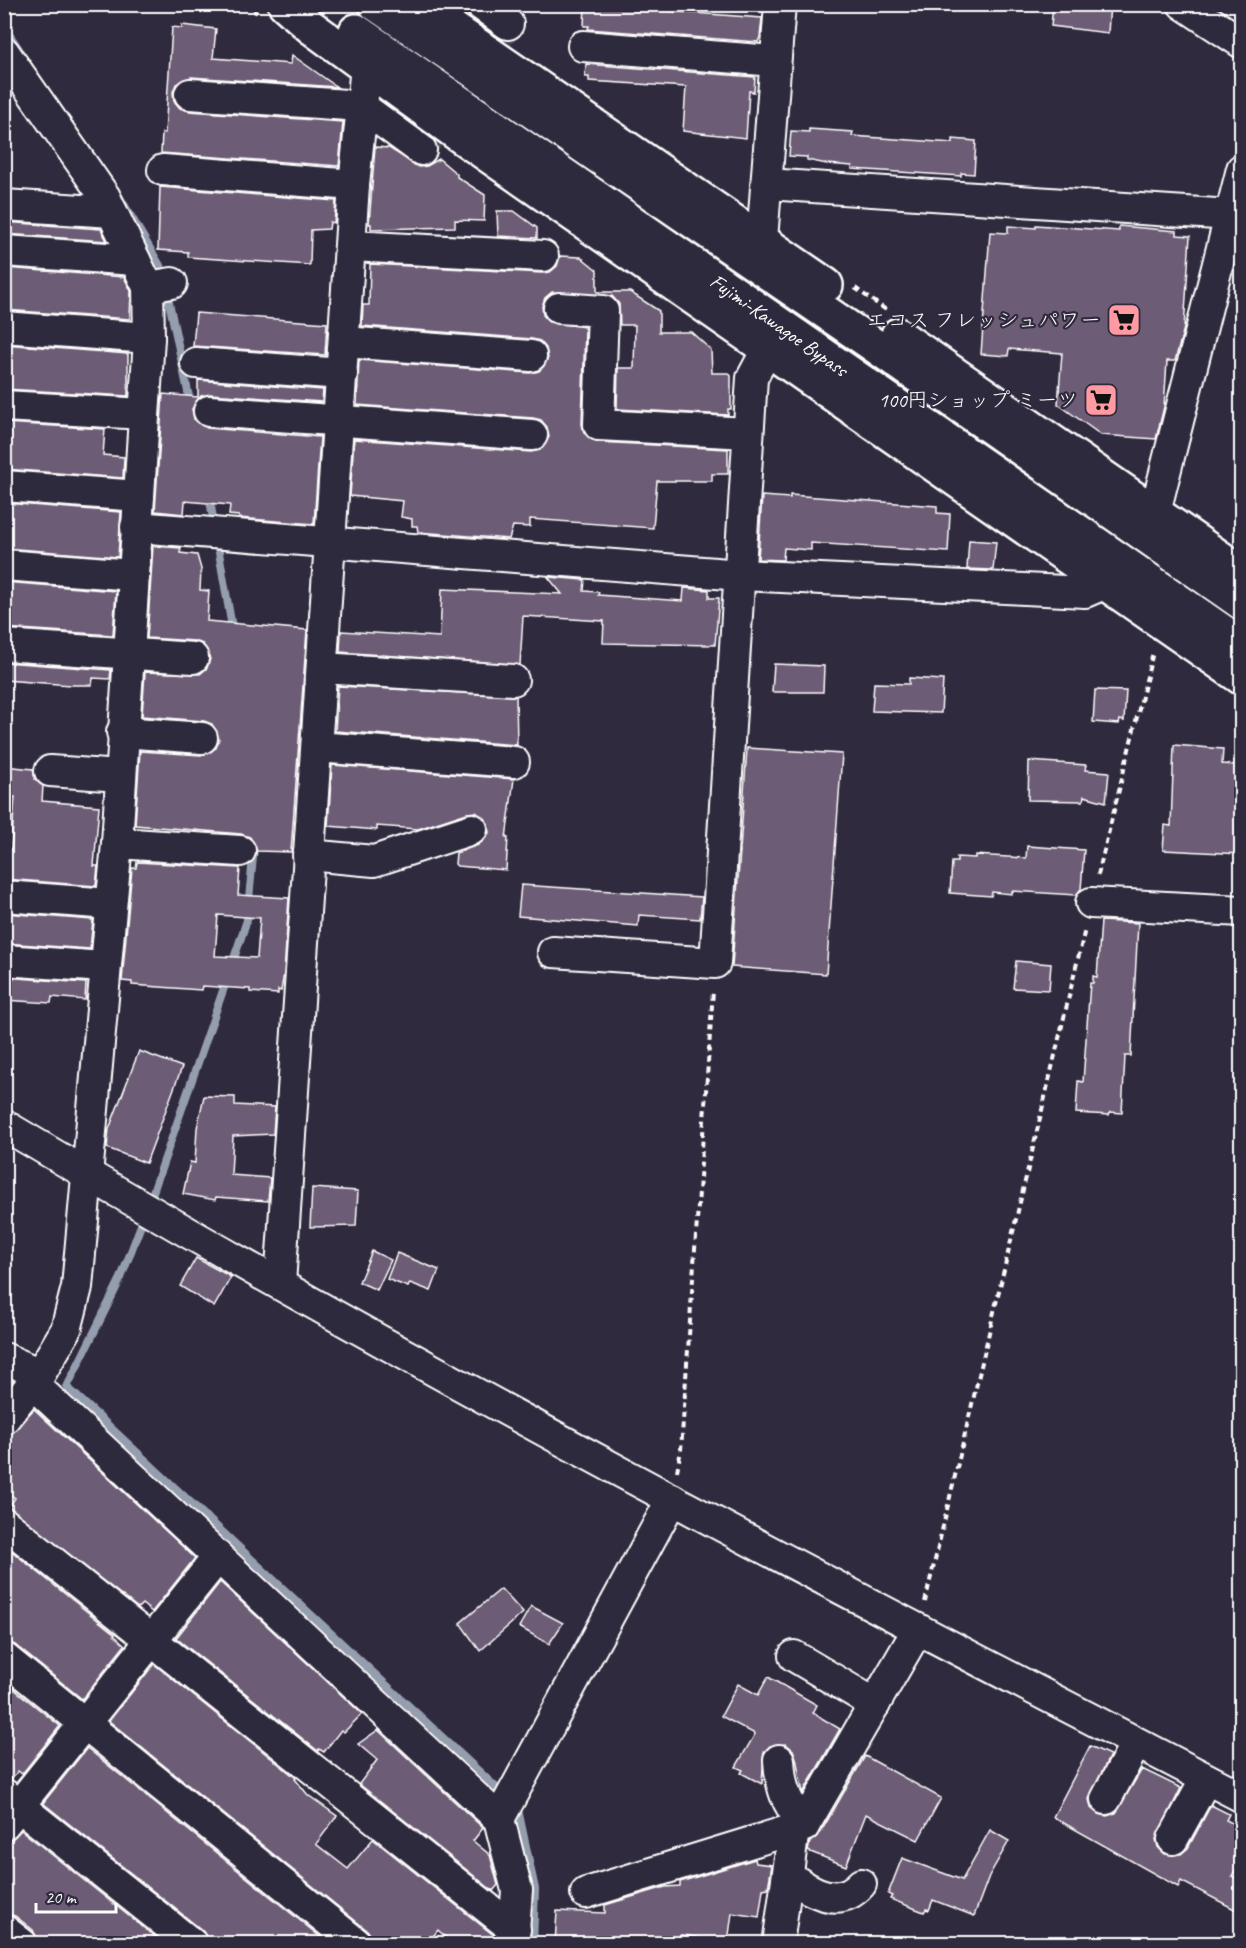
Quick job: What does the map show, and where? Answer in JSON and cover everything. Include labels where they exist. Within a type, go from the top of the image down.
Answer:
[{"type":"highway","points":[[285,4],[459,135],[1242,678]]},
{"type":"highway","name":"Fujimi-Kawagoe Bypass","points":[[317,4],[1242,645]]},
{"type":"highway","name":"Fujimi-Kawagoe Bypass","points":[[376,4],[878,348],[1242,603]]},
{"type":"highway","points":[[417,4],[1242,573]]},
{"type":"street","points":[[480,4],[508,24]]},
{"type":"street","points":[[762,240],[780,4]]},
{"type":"street","points":[[1183,4],[1242,43]]},
{"type":"street","points":[[583,46],[776,61]]},
{"type":"street","points":[[4,52],[105,197],[135,260],[160,285],[149,338],[122,732],[117,843],[104,967],[77,1287],[66,1330],[36,1378],[4,1419]]},
{"type":"street","points":[[280,1284],[308,855],[332,541],[354,185],[366,66]]},
{"type":"street","points":[[190,94],[361,106],[421,150]]},
{"type":"street","points":[[1155,512],[1242,169]]},
{"type":"street","points":[[163,170],[354,185]]},
{"type":"street","points":[[766,184],[1231,215]]},
{"type":"street","points":[[4,205],[112,212]]},
{"type":"street","points":[[351,246],[543,256]]},
{"type":"street","points":[[4,251],[135,260]]},
{"type":"street","points":[[560,308],[603,311],[599,425],[748,433]]},
{"type":"street","points":[[4,327],[149,338]]},
{"type":"street","points":[[344,342],[531,356]]},
{"type":"street","points":[[553,952],[715,963],[752,378],[768,348]]},
{"type":"street","points":[[196,363],[342,374]]},
{"type":"street","points":[[4,406],[144,414]]},
{"type":"street","points":[[209,411],[532,435]]},
{"type":"street","points":[[4,486],[138,496]]},
{"type":"street","points":[[136,527],[741,574],[1085,592],[1106,583]]},
{"type":"street","points":[[4,565],[133,574]]},
{"type":"street","points":[[4,645],[193,658]]},
{"type":"street","points":[[322,668],[513,680]]},
{"type":"street","points":[[122,732],[202,738]]},
{"type":"street","points":[[317,747],[514,762]]},
{"type":"street","points":[[50,771],[120,776]]},
{"type":"street","points":[[308,855],[374,861],[472,830]]},
{"type":"street","points":[[117,843],[240,851]]},
{"type":"street","points":[[4,896],[110,904]]},
{"type":"street","points":[[1091,903],[1242,911]]},
{"type":"street","points":[[4,960],[104,967]]},
{"type":"street","points":[[4,1125],[141,1207],[672,1499],[1242,1797]]},
{"type":"street","points":[[4,1358],[36,1378],[218,1557],[499,1819],[518,1890],[514,1937]]},
{"type":"street","points":[[499,1819],[672,1499]]},
{"type":"street","points":[[4,1523],[514,1937]]},
{"type":"street","points":[[192,1944],[9,1808],[85,1723],[218,1557]]},
{"type":"street","points":[[778,1944],[788,1875],[799,1828],[918,1629]]},
{"type":"street","points":[[794,1656],[875,1704]]},
{"type":"street","points":[[4,1658],[357,1944]]},
{"type":"street","points":[[1106,1799],[1136,1743]]},
{"type":"street","points":[[779,1760],[780,1786],[799,1828]]},
{"type":"street","points":[[1173,1839],[1206,1779]]},
{"type":"street","points":[[586,1893],[799,1828]]},
{"type":"street","points":[[788,1875],[804,1887],[821,1895],[838,1898],[853,1893],[861,1884]]},
{"type":"street","points":[[4,1930],[22,1944]]},
{"type":"path","points":[[918,1629],[1160,622]]},
{"type":"path","points":[[672,1499],[681,1450],[715,963]]},
{"type":"building","points":[[1053,4],[1110,4],[1108,33],[1051,26]]},
{"type":"building","points":[[585,5],[762,18],[760,37],[758,42],[588,29],[589,26],[584,26]]},
{"type":"building","points":[[182,25],[216,29],[213,58],[291,64],[292,55],[337,87],[191,77],[176,84],[173,92],[174,101],[180,108],[189,111],[343,122],[339,166],[161,153],[162,133],[165,133],[172,27],[182,28]]},
{"type":"building","points":[[586,64],[755,77],[754,92],[749,91],[746,138],[683,131],[686,87],[589,81],[589,77],[585,77]]},
{"type":"building","points":[[809,129],[853,132],[852,136],[953,143],[953,139],[976,141],[974,174],[961,173],[961,176],[852,169],[852,166],[827,164],[807,160],[807,157],[789,156],[791,131],[809,132]]},
{"type":"building","points":[[375,147],[389,148],[419,167],[427,166],[439,159],[457,174],[457,177],[485,195],[484,221],[455,220],[455,227],[371,229],[371,224],[369,224]]},
{"type":"building","points":[[160,187],[336,201],[334,223],[330,222],[329,229],[311,230],[310,265],[188,257],[188,252],[158,250]]},
{"type":"building","points":[[497,211],[514,211],[537,228],[537,238],[498,236]]},
{"type":"building","points":[[4,222],[101,229],[107,241],[4,234]]},
{"type":"building","points":[[1036,225],[1119,231],[1119,226],[1177,231],[1177,235],[1190,236],[1184,328],[1175,361],[1167,361],[1164,407],[1156,439],[1101,435],[1058,404],[1062,353],[1009,349],[1008,356],[981,354],[990,232],[1008,233],[1008,226],[1036,228]]},
{"type":"building","points":[[560,256],[581,257],[597,270],[597,292],[630,292],[659,311],[659,332],[691,332],[711,350],[712,373],[729,373],[731,376],[731,409],[728,409],[728,415],[617,409],[618,368],[634,368],[635,325],[620,325],[619,304],[612,296],[552,292],[545,298],[542,306],[543,315],[549,322],[585,327],[582,424],[584,433],[598,442],[728,449],[728,474],[712,474],[712,481],[657,481],[653,528],[530,519],[530,527],[513,526],[509,539],[418,532],[417,526],[412,526],[412,519],[401,517],[403,501],[350,496],[354,439],[531,452],[540,450],[549,437],[547,427],[541,420],[533,418],[357,405],[359,360],[530,373],[539,371],[548,358],[546,348],[540,341],[532,339],[362,326],[363,305],[369,305],[370,264],[542,273],[550,272],[557,266]]},
{"type":"building","points":[[5,268],[124,277],[131,291],[130,319],[4,310]]},
{"type":"building","points":[[196,313],[327,323],[325,355],[193,346]]},
{"type":"building","points":[[4,344],[128,354],[128,396],[4,389]]},
{"type":"building","points":[[198,380],[323,390],[322,402],[210,394],[201,396],[192,409],[194,419],[207,428],[320,437],[314,524],[239,518],[239,516],[229,515],[230,505],[185,501],[184,514],[155,511],[163,394],[198,397]]},
{"type":"building","points":[[4,423],[105,429],[103,455],[124,457],[123,478],[4,469]]},
{"type":"building","points":[[790,495],[937,506],[937,513],[950,514],[948,552],[811,543],[811,550],[784,548],[783,560],[758,559],[762,496],[790,498]]},
{"type":"building","points":[[4,503],[121,512],[118,557],[4,548]]},
{"type":"building","points":[[969,540],[996,542],[993,570],[967,569]]},
{"type":"building","points":[[153,546],[181,548],[180,553],[197,555],[201,569],[200,590],[209,591],[207,621],[307,630],[291,852],[257,851],[250,837],[241,834],[135,825],[140,751],[201,755],[216,748],[219,739],[212,724],[204,721],[142,716],[145,672],[200,674],[207,668],[210,659],[203,644],[195,641],[147,638]]},
{"type":"building","points":[[548,577],[585,580],[584,591],[599,592],[598,595],[683,601],[684,588],[709,590],[709,598],[719,598],[715,645],[603,643],[604,621],[523,616],[520,665],[340,652],[341,631],[440,637],[442,589],[562,594]]},
{"type":"building","points":[[4,582],[116,591],[113,635],[4,628]]},
{"type":"building","points":[[4,662],[111,670],[110,679],[93,678],[92,685],[4,680]]},
{"type":"building","points":[[774,664],[824,666],[823,692],[772,692]]},
{"type":"building","points":[[909,678],[943,680],[941,713],[872,711],[874,683],[909,684]]},
{"type":"building","points":[[338,686],[516,696],[517,745],[335,731]]},
{"type":"building","points":[[1095,690],[1126,691],[1124,721],[1120,720],[1119,724],[1093,722]]},
{"type":"building","points":[[1174,745],[1223,749],[1222,764],[1236,765],[1235,781],[1239,781],[1236,828],[1242,828],[1242,854],[1163,850],[1165,825],[1171,826]]},
{"type":"building","points":[[747,748],[842,754],[826,974],[732,967]]},
{"type":"building","points":[[1029,761],[1086,765],[1085,770],[1109,772],[1106,802],[1084,796],[1083,801],[1028,800]]},
{"type":"building","points":[[332,765],[514,779],[506,838],[508,838],[506,870],[455,864],[456,853],[478,845],[489,833],[488,823],[476,812],[418,829],[377,826],[377,830],[328,826]]},
{"type":"building","points":[[4,766],[33,769],[35,779],[43,786],[42,801],[99,806],[94,866],[98,866],[96,886],[4,879],[4,848],[11,849],[15,797],[4,796]]},
{"type":"building","points":[[1027,846],[1084,850],[1081,889],[1076,895],[1012,891],[1012,894],[992,892],[991,896],[950,893],[952,862],[957,862],[957,857],[975,858],[975,855],[1026,858]]},
{"type":"building","points":[[137,862],[240,868],[238,895],[289,898],[281,991],[278,990],[278,994],[250,992],[250,989],[202,986],[201,990],[132,985],[132,982],[122,981],[132,868],[136,868]],"holes":[[[218,915],[260,918],[257,958],[215,956]]]},
{"type":"building","points":[[521,885],[702,897],[700,919],[639,915],[638,926],[518,916]]},
{"type":"building","points":[[4,913],[93,920],[90,949],[4,943]]},
{"type":"building","points":[[1101,921],[1138,923],[1131,1056],[1125,1056],[1122,1113],[1110,1112],[1109,1115],[1076,1113],[1078,1081],[1083,1082],[1090,983],[1093,983],[1093,976],[1097,977]]},
{"type":"building","points":[[1016,961],[1051,964],[1049,990],[1013,988]]},
{"type":"building","points":[[4,977],[86,983],[85,1000],[52,997],[51,1003],[4,1000]]},
{"type":"building","points":[[139,1051],[182,1067],[146,1163],[107,1148],[109,1129]]},
{"type":"building","points":[[204,1096],[235,1097],[235,1105],[275,1107],[273,1134],[233,1136],[231,1175],[270,1178],[268,1201],[216,1197],[215,1200],[183,1194],[190,1162],[195,1163],[197,1128]]},
{"type":"building","points":[[312,1188],[358,1191],[356,1226],[310,1227]]},
{"type":"building","points":[[372,1251],[391,1260],[377,1290],[359,1282]]},
{"type":"building","points":[[397,1253],[439,1270],[431,1291],[410,1283],[408,1287],[387,1279]]},
{"type":"building","points":[[196,1258],[231,1277],[214,1307],[180,1286]]},
{"type":"building","points":[[34,1409],[195,1558],[152,1612],[142,1604],[138,1608],[9,1507],[15,1498],[4,1490],[4,1441]]},
{"type":"building","points":[[4,1545],[115,1634],[125,1645],[82,1699],[15,1645],[4,1641]]},
{"type":"building","points":[[220,1582],[362,1714],[344,1732],[341,1730],[324,1752],[319,1749],[318,1751],[176,1638]]},
{"type":"building","points":[[501,1589],[523,1613],[480,1651],[460,1623]]},
{"type":"building","points":[[531,1606],[563,1623],[549,1644],[519,1627]]},
{"type":"building","points":[[154,1664],[296,1778],[308,1795],[337,1816],[316,1844],[348,1869],[373,1839],[496,1937],[496,1944],[453,1944],[438,1930],[427,1944],[374,1944],[368,1931],[109,1721]]},
{"type":"building","points":[[768,1677],[817,1705],[813,1713],[840,1729],[803,1793],[796,1758],[793,1750],[786,1744],[770,1746],[764,1752],[762,1784],[741,1773],[743,1770],[736,1767],[755,1734],[721,1716],[738,1684],[758,1695]]},
{"type":"building","points":[[4,1681],[60,1726],[22,1774],[18,1771],[11,1779],[4,1777]]},
{"type":"building","points":[[378,1730],[483,1828],[473,1841],[490,1855],[498,1885],[493,1891],[359,1784],[377,1760],[358,1744]]},
{"type":"building","points":[[1090,1746],[1110,1755],[1089,1799],[1091,1808],[1098,1814],[1107,1816],[1116,1813],[1142,1769],[1181,1788],[1156,1839],[1158,1847],[1165,1854],[1181,1854],[1188,1848],[1211,1805],[1229,1814],[1226,1820],[1242,1828],[1242,1859],[1232,1876],[1242,1881],[1242,1913],[1181,1881],[1178,1887],[1053,1817]]},
{"type":"building","points":[[87,1748],[329,1944],[209,1944],[203,1931],[43,1803]]},
{"type":"building","points":[[865,1756],[941,1798],[918,1840],[866,1814],[846,1866],[808,1851],[810,1842],[819,1835]]},
{"type":"building","points":[[21,1830],[164,1944],[108,1944],[97,1935],[90,1944],[39,1944],[33,1930],[15,1916],[4,1913],[4,1841],[11,1840]]},
{"type":"building","points":[[990,1830],[1009,1841],[989,1876],[974,1916],[933,1900],[929,1910],[926,1909],[924,1912],[890,1899],[892,1896],[888,1894],[902,1858],[962,1880]]},
{"type":"building","points":[[755,1859],[756,1863],[772,1865],[768,1888],[763,1889],[759,1917],[732,1913],[728,1942],[681,1935],[682,1944],[555,1944],[557,1911],[605,1913],[605,1905],[665,1887],[680,1886],[680,1882]]},
{"type":"waterway","points":[[4,27],[19,49]]},
{"type":"waterway","points":[[118,194],[162,269],[191,406]]},
{"type":"waterway","points":[[209,495],[233,633]]},
{"type":"waterway","points":[[231,967],[247,920],[255,836]]},
{"type":"waterway","points":[[152,1195],[227,979]]},
{"type":"waterway","points":[[141,1225],[121,1278],[67,1387],[501,1792]]},
{"type":"waterway","points":[[519,1814],[535,1889],[533,1944]]},
{"type":"tunnel","points":[[421,150],[508,24]]},
{"type":"place","name":"エコス フレッシュパワー","points":[[1124,320]]},
{"type":"place","name":"100円ショップ ミーツ","points":[[1101,400]]}]
